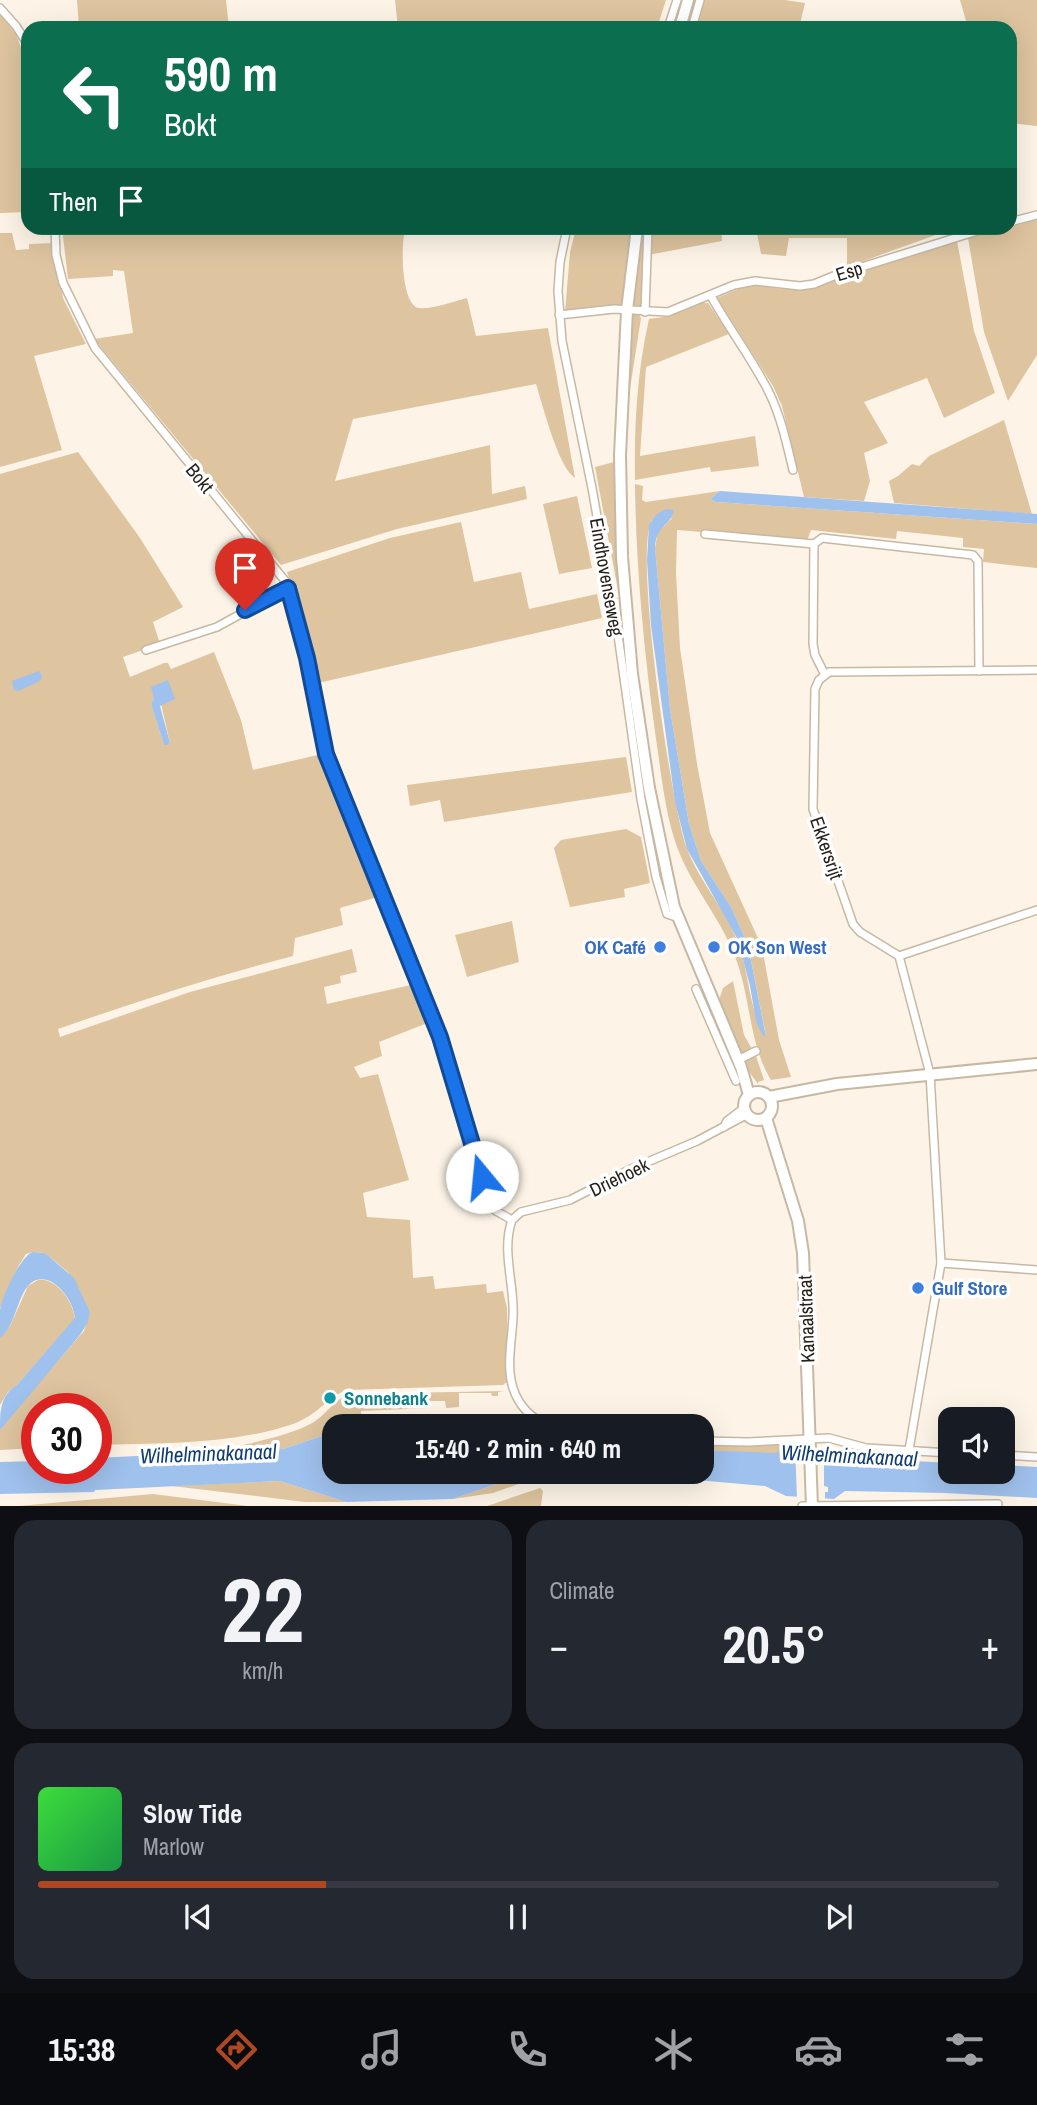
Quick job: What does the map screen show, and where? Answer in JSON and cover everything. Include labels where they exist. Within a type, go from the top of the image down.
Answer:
[{"type":"main road","points":[[682,21],[688,0]]},
{"type":"main road","name":"Eindhovenseweg","points":[[637,235],[627,310],[620,455],[626,604],[632,674],[649,789],[667,879],[678,918],[725,1042],[753,1093]]},
{"type":"main road","points":[[771,1101],[753,1093],[746,1098],[753,1115],[771,1101],[797,1091],[837,1084],[1037,1064]]},
{"type":"main road","name":"Kanaalstraat","points":[[753,1115],[773,1144],[798,1221],[803,1253],[810,1443],[809,1504]]},
{"type":"street","points":[[670,21],[677,0]]},
{"type":"street","points":[[694,21],[700,0]]},
{"type":"street","points":[[0,8],[21,34]]},
{"type":"street","points":[[1017,220],[1037,215]]},
{"type":"street","name":"Bokt","points":[[55,235],[56,255],[63,283],[95,348],[279,571],[288,588]]},
{"type":"street","name":"Eindhovenseweg","points":[[566,235],[560,262],[559,315],[618,635],[635,762],[651,852],[667,914],[678,918]]},
{"type":"street","points":[[645,312],[648,235]]},
{"type":"street","name":"Esp","points":[[559,315],[614,309],[668,312],[734,285],[755,281],[800,286],[814,284],[965,235]]},
{"type":"street","points":[[711,296],[728,328],[764,382],[782,425],[793,470]]},
{"type":"street","points":[[705,534],[814,544]]},
{"type":"street","points":[[979,671],[978,561],[973,555],[822,538],[814,544],[813,644],[824,673],[884,670],[979,671],[1037,670]]},
{"type":"street","points":[[146,650],[217,627],[288,588],[307,658],[328,761],[440,1037],[492,1206],[512,1220],[508,1242],[514,1316],[510,1337],[513,1387],[519,1402],[529,1414]]},
{"type":"street","name":"Ekkersrijt","points":[[824,673],[815,689],[813,809],[853,924],[860,932],[899,956]]},
{"type":"street","points":[[909,1450],[942,1263],[930,1074],[899,956],[1037,910]]},
{"type":"street","name":"Eindhovenseweg","points":[[696,989],[725,1042],[736,1081]]},
{"type":"street","points":[[739,1064],[756,1051]]},
{"type":"street","name":"Driehoek","points":[[512,1220],[521,1212],[570,1200],[631,1169],[697,1141],[724,1127],[727,1121],[753,1115]]},
{"type":"street","points":[[942,1263],[1037,1270]]},
{"type":"street","points":[[714,1441],[810,1443],[830,1438],[862,1447],[938,1451]]},
{"type":"street","points":[[1015,1456],[1037,1457]]},
{"type":"street","points":[[809,1504],[998,1504]]},
{"type":"shaded area","points":[[77,0],[226,0],[228,21],[78,21]]},
{"type":"shaded area","points":[[395,0],[666,0],[659,21],[397,21]]},
{"type":"shaded area","points":[[702,0],[785,0],[805,3],[801,21],[696,21]]},
{"type":"shaded area","points":[[960,0],[1037,0],[1037,126],[1017,124],[1017,21],[966,21]]},
{"type":"shaded area","points":[[0,12],[21,47],[21,212],[0,213]]},
{"type":"shaded area","points":[[1037,220],[1037,355],[1008,401],[984,332],[968,238],[980,235],[1017,235],[1017,225]]},
{"type":"shaded area","points":[[0,233],[12,233],[16,250],[29,249],[29,244],[53,243],[63,298],[86,344],[34,356],[62,450],[0,467]]},
{"type":"shaded area","points":[[63,235],[404,235],[405,285],[413,305],[429,308],[467,298],[476,336],[548,328],[575,478],[557,449],[536,384],[353,419],[335,481],[490,445],[492,494],[525,486],[527,499],[397,529],[281,565],[94,339],[133,333],[124,271],[113,270],[113,276],[68,279]]},
{"type":"shaded area","points":[[574,235],[632,235],[622,307],[565,312],[570,252]]},
{"type":"shaded area","points":[[640,235],[644,235],[641,306],[631,308]]},
{"type":"shaded area","points":[[651,235],[722,235],[722,241],[648,255]]},
{"type":"shaded area","points":[[757,235],[936,235],[847,267],[847,238],[789,238],[786,256],[761,254]]},
{"type":"shaded area","points":[[957,241],[974,331],[995,393],[944,418],[927,378],[864,402],[888,443],[864,453],[870,481],[864,501],[804,497],[782,406],[773,386],[717,298],[750,284],[782,289],[816,288],[842,275]]},
{"type":"shaded area","points":[[708,303],[729,334],[646,367],[640,456],[755,436],[759,466],[711,472],[710,467],[635,480],[637,399],[649,319],[670,316]]},
{"type":"shaded area","points":[[630,313],[638,313],[641,318],[626,414]]},
{"type":"shaded area","points":[[1004,420],[1032,514],[894,503],[889,481],[912,464],[919,466],[929,456]]},
{"type":"shaded area","points":[[78,452],[140,538],[183,607],[153,622],[160,644],[123,657],[130,677],[164,663],[168,663],[171,669],[214,652],[241,720],[253,770],[322,754],[381,896],[340,908],[343,925],[295,938],[293,956],[174,990],[58,1029],[60,1037],[190,992],[352,949],[357,972],[340,976],[341,983],[324,987],[327,1004],[415,984],[430,1022],[379,1042],[382,1056],[354,1067],[360,1078],[378,1074],[409,1180],[363,1193],[367,1217],[410,1220],[413,1278],[433,1276],[435,1289],[486,1284],[487,1293],[503,1291],[507,1308],[508,1381],[503,1385],[347,1390],[302,1420],[269,1431],[221,1439],[112,1445],[112,1393],[30,1393],[84,1331],[90,1312],[68,1272],[45,1253],[26,1254],[0,1308],[0,474]],"holes":[[[154,698],[161,704],[170,743],[164,745],[151,704]]]},
{"type":"shaded area","points":[[614,462],[621,606],[595,467]]},
{"type":"shaded area","points":[[635,484],[643,486],[642,500],[646,502],[720,491],[710,499],[716,502],[1037,524],[1037,568],[983,562],[984,549],[963,547],[963,538],[897,531],[896,539],[811,530],[807,541],[677,530],[680,648],[710,833],[762,947],[779,1040],[791,1077],[771,1080],[758,1050],[734,954],[683,861],[669,819],[647,670]],"holes":[[[672,518],[658,532],[655,548],[670,709],[689,824],[701,861],[731,907],[748,945],[766,1036],[755,1014],[737,940],[691,858],[679,821],[656,679],[647,578],[647,541],[652,520]]]},
{"type":"shaded area","points":[[577,496],[592,568],[559,574],[543,504]]},
{"type":"shaded area","points":[[461,522],[474,582],[521,572],[529,609],[597,594],[602,618],[318,683],[305,626],[287,572],[390,538]]},
{"type":"shaded area","points":[[626,757],[632,792],[444,822],[440,800],[410,806],[407,785]]},
{"type":"shaded area","points":[[626,829],[641,837],[650,883],[624,889],[625,897],[570,907],[554,848],[561,840]]},
{"type":"shaded area","points":[[512,921],[519,962],[467,977],[455,935]]},
{"type":"shaded area","points":[[733,981],[744,1035],[756,1056],[764,1080],[758,1084],[750,1073],[718,1003],[723,988]]},
{"type":"shaded area","points":[[38,1280],[45,1280],[57,1286],[71,1305],[75,1319],[8,1392],[0,1405],[0,1338],[10,1326],[28,1286]]},
{"type":"shaded area","points":[[504,1391],[498,1392],[498,1396],[492,1396],[491,1393],[459,1393],[459,1407],[446,1408],[445,1401],[430,1401],[430,1408],[324,1414],[340,1399],[352,1394]]},
{"type":"shaded area","points":[[21,1404],[21,1449],[0,1450],[0,1430]]},
{"type":"shaded area","points":[[322,1416],[322,1436],[283,1449],[239,1450],[239,1446],[286,1434]]},
{"type":"shaded area","points":[[790,1442],[790,1446],[775,1454],[714,1451],[714,1444]]},
{"type":"shaded area","points":[[280,1481],[346,1502],[305,1502],[172,1486]]},
{"type":"shaded area","points":[[496,1484],[519,1484],[493,1493],[453,1499]]},
{"type":"shaded area","points":[[540,1488],[543,1491],[541,1506],[487,1506]]},
{"type":"shaded area","points":[[153,1494],[248,1506],[18,1506]]},
{"type":"water","points":[[720,491],[1037,514],[1037,524],[716,502],[710,499]]},
{"type":"water","points":[[666,509],[674,510],[660,530],[655,548],[670,709],[689,824],[701,861],[731,907],[748,945],[766,1037],[756,1021],[738,940],[687,849],[675,802],[651,625],[647,560],[649,525],[656,515]]},
{"type":"water","points":[[39,671],[42,676],[40,681],[18,691],[14,690],[12,681]]},
{"type":"water","points":[[168,680],[175,699],[160,706],[170,743],[164,745],[151,704],[154,698],[151,687]]},
{"type":"water","points":[[32,1252],[45,1253],[74,1278],[90,1312],[88,1322],[80,1335],[31,1393],[21,1393],[21,1405],[0,1430],[1,1410],[7,1394],[75,1318],[71,1304],[62,1290],[41,1279],[28,1286],[10,1325],[0,1338],[0,1310],[4,1296],[17,1269]]},
{"type":"water","name":"Wilhelminakanaal","points":[[322,1436],[322,1484],[496,1484],[453,1499],[346,1502],[280,1481],[94,1492],[0,1494],[0,1462],[21,1461],[21,1484],[112,1484],[112,1457],[283,1449]]},
{"type":"water","points":[[790,1446],[837,1449],[844,1457],[938,1462],[938,1484],[1015,1484],[1015,1466],[1037,1467],[1037,1498],[845,1491],[834,1499],[786,1496],[765,1486],[714,1482],[714,1450],[775,1453]]},
{"type":"pier","points":[[795,1445],[824,1447],[824,1486],[828,1487],[825,1500],[797,1498]]},
{"type":"place","name":"OK Café","points":[[660,947]]},
{"type":"place","name":"OK Son West","points":[[714,947]]},
{"type":"place","name":"Gulf Store","points":[[918,1288]]},
{"type":"place","name":"Sonnebank","points":[[330,1398]]},
{"type":"route","points":[[245,610],[288,588],[307,658],[326,754],[440,1037],[482,1177]]}]
